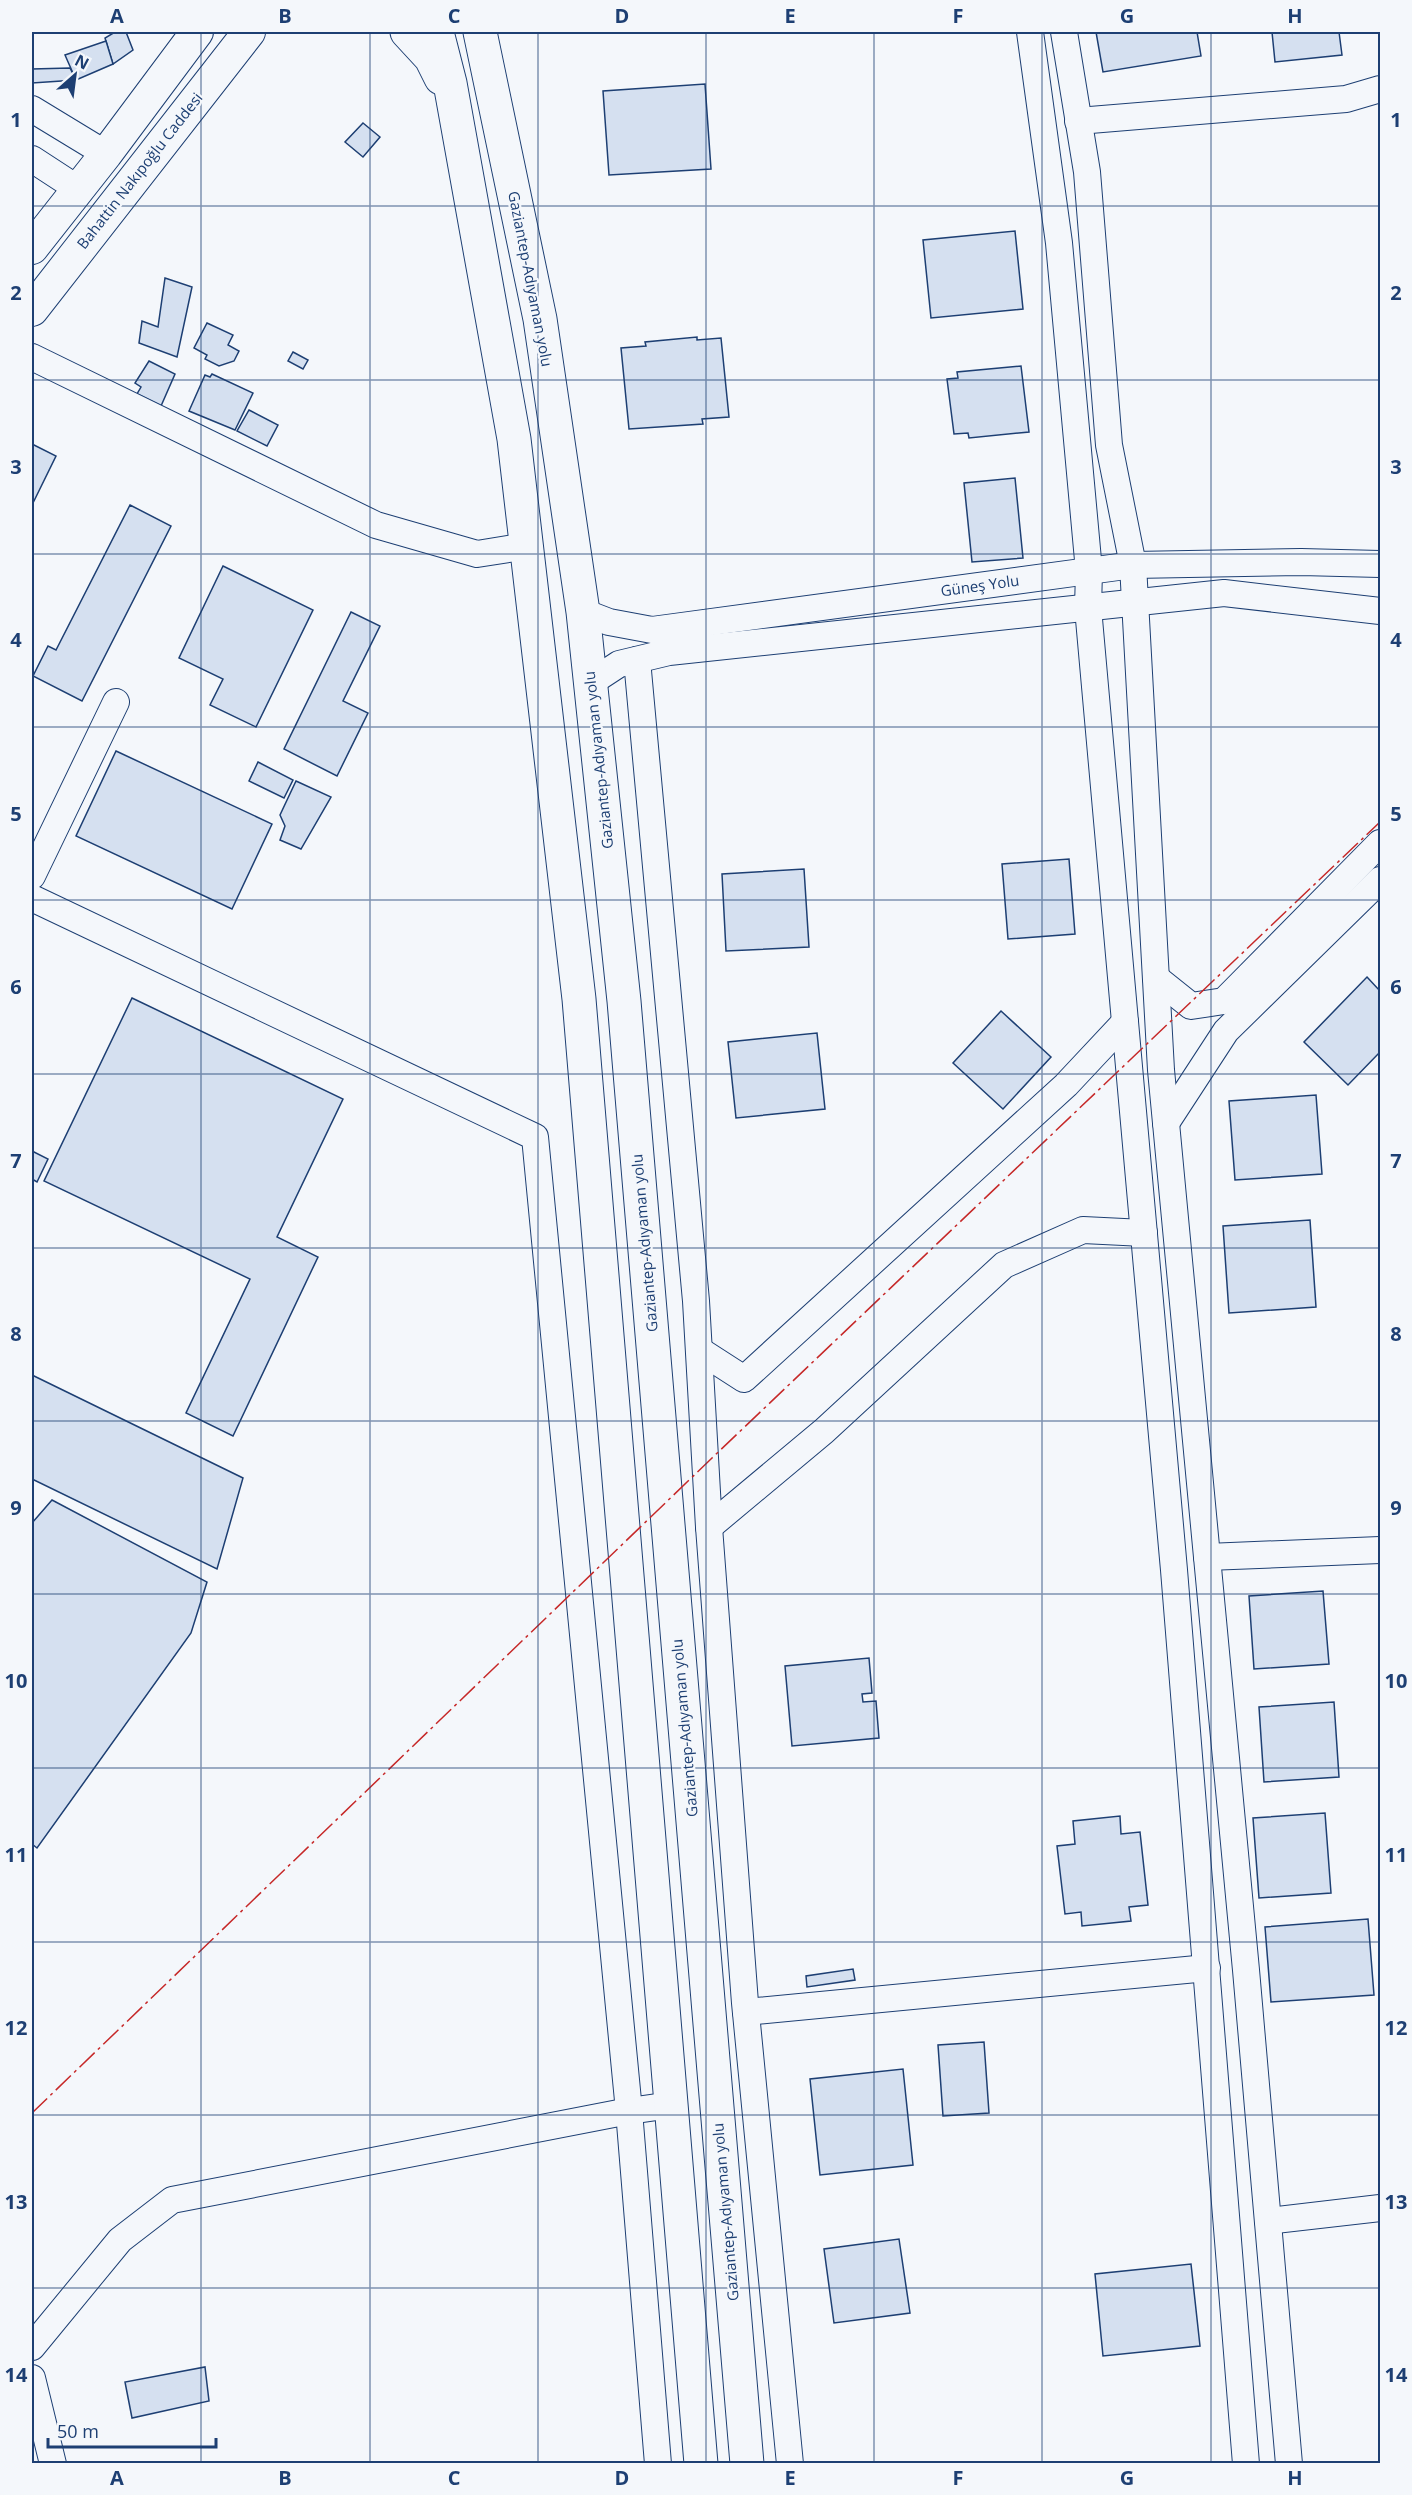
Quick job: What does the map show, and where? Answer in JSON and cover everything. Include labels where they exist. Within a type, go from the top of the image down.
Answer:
[{"type":"highway","points":[[407,32],[432,58],[455,109]]},
{"type":"highway","points":[[437,32],[455,109],[514,439],[579,999],[701,2463]]},
{"type":"highway","name":"Gaziantep-Adıyaman yolu","points":[[480,32],[540,319],[583,612],[624,1000],[747,2463]]},
{"type":"main road","points":[[32,248],[197,32]]},
{"type":"main road","name":"Bahattin Nakıpoğlu Caddesi","points":[[32,310],[249,32]]},
{"type":"street","points":[[1030,32],[1059,243],[1089,571],[1088,608],[1208,1968],[1246,2463]]},
{"type":"street","points":[[1064,32],[1087,172],[1109,445],[1132,565],[1166,1123],[1268,2221],[1288,2463]]},
{"type":"street","points":[[1078,121],[1346,99],[1380,89]]},
{"type":"street","points":[[32,109],[106,154]]},
{"type":"street","points":[[32,159],[78,189]]},
{"type":"street","points":[[32,357],[376,525],[477,554],[527,546]]},
{"type":"street","name":"Güneş Yolu","points":[[583,612],[609,622],[652,630],[1132,565],[1301,562],[1380,564]]},
{"type":"street","points":[[590,683],[619,664],[681,651],[1224,593],[1380,611]]},
{"type":"street","points":[[636,660],[696,1300],[709,1527],[746,2012],[790,2463]]},
{"type":"street","points":[[32,876],[116,702]]},
{"type":"street","points":[[1156,978],[1191,1006],[1224,1001],[1380,843]]},
{"type":"street","points":[[1166,1123],[1226,1031],[1379,886]]},
{"type":"street","points":[[32,898],[535,1137],[629,2111],[658,2463]]},
{"type":"street","points":[[699,1350],[744,1379],[1066,1085],[1125,1022]]},
{"type":"street","points":[[709,1527],[824,1431],[1004,1265],[1083,1230],[1144,1233]]},
{"type":"street","points":[[1207,1557],[1380,1550]]},
{"type":"street","points":[[746,2012],[1208,1968]]},
{"type":"street","points":[[32,2347],[120,2240],[172,2200],[629,2111],[671,2105]]},
{"type":"street","points":[[1268,2221],[1380,2208]]},
{"type":"street","points":[[32,2378],[53,2463]]},
{"type":"building","points":[[115,32],[126,32],[133,50],[113,64],[105,38]]},
{"type":"building","points":[[1096,32],[1197,32],[1201,56],[1103,72]]},
{"type":"building","points":[[1272,32],[1339,32],[1342,55],[1275,62]]},
{"type":"building","points":[[106,41],[113,64],[76,80],[65,55]]},
{"type":"building","points":[[70,68],[76,80],[32,83],[32,69]]},
{"type":"building","points":[[705,84],[711,169],[609,175],[603,91]]},
{"type":"building","points":[[363,123],[380,137],[363,157],[345,142]]},
{"type":"building","points":[[1015,231],[1023,309],[931,318],[923,240]]},
{"type":"building","points":[[165,278],[192,287],[177,357],[139,343],[142,321],[158,327]]},
{"type":"building","points":[[207,323],[233,335],[228,345],[239,351],[234,361],[219,366],[205,359],[207,355],[194,348]]},
{"type":"building","points":[[697,337],[697,340],[721,338],[729,417],[702,419],[703,424],[629,429],[621,348],[646,346],[645,342]]},
{"type":"building","points":[[293,352],[308,360],[303,369],[288,361]]},
{"type":"building","points":[[149,361],[175,374],[161,406],[137,394],[141,387],[135,383]]},
{"type":"building","points":[[1021,366],[1029,432],[969,438],[968,433],[954,434],[947,379],[958,378],[957,372]]},
{"type":"building","points":[[212,374],[253,393],[235,430],[189,411],[205,375],[210,377]]},
{"type":"building","points":[[249,410],[278,425],[267,446],[237,431]]},
{"type":"building","points":[[32,444],[56,456],[32,505]]},
{"type":"building","points":[[1015,478],[1023,558],[972,562],[964,483]]},
{"type":"building","points":[[130,505],[171,526],[82,701],[33,676],[48,646],[56,650]]},
{"type":"building","points":[[223,566],[313,610],[256,727],[210,705],[223,679],[179,658]]},
{"type":"building","points":[[351,612],[380,626],[343,701],[368,713],[337,776],[284,749]]},
{"type":"building","points":[[116,751],[272,824],[232,909],[76,836]]},
{"type":"building","points":[[258,762],[293,780],[284,798],[249,781]]},
{"type":"building","points":[[296,781],[331,797],[301,849],[280,840],[285,826],[280,815]]},
{"type":"building","points":[[1069,859],[1075,934],[1008,939],[1002,864]]},
{"type":"building","points":[[804,869],[809,947],[726,951],[722,874]]},
{"type":"building","points":[[1367,977],[1380,991],[1380,1052],[1348,1085],[1304,1042]]},
{"type":"building","points":[[132,998],[343,1099],[277,1237],[318,1257],[233,1436],[186,1413],[250,1279],[44,1181]]},
{"type":"building","points":[[1001,1011],[1051,1057],[1003,1109],[953,1063]]},
{"type":"building","points":[[817,1033],[825,1109],[736,1118],[728,1042]]},
{"type":"building","points":[[1316,1095],[1322,1174],[1235,1180],[1229,1101]]},
{"type":"building","points":[[32,1151],[48,1159],[37,1182],[32,1179]]},
{"type":"building","points":[[1310,1220],[1316,1307],[1229,1313],[1223,1226]]},
{"type":"building","points":[[32,1375],[243,1478],[217,1569],[32,1479]]},
{"type":"building","points":[[52,1500],[207,1582],[191,1633],[37,1848],[32,1844],[32,1523]]},
{"type":"building","points":[[1323,1591],[1329,1664],[1254,1669],[1249,1596]]},
{"type":"building","points":[[869,1658],[872,1693],[862,1694],[863,1702],[876,1701],[879,1738],[792,1746],[785,1666]]},
{"type":"building","points":[[1334,1702],[1339,1777],[1264,1782],[1259,1707]]},
{"type":"building","points":[[1325,1813],[1331,1893],[1259,1898],[1253,1818]]},
{"type":"building","points":[[1120,1816],[1121,1834],[1140,1832],[1148,1905],[1129,1907],[1131,1921],[1082,1926],[1081,1912],[1065,1914],[1057,1846],[1075,1844],[1073,1821]]},
{"type":"building","points":[[1368,1919],[1374,1995],[1271,2002],[1265,1927]]},
{"type":"building","points":[[853,1969],[855,1980],[807,1987],[806,1976]]},
{"type":"building","points":[[984,2042],[989,2113],[943,2116],[938,2045]]},
{"type":"building","points":[[903,2069],[913,2165],[820,2175],[810,2079]]},
{"type":"building","points":[[899,2239],[910,2313],[834,2323],[824,2249]]},
{"type":"building","points":[[1191,2264],[1200,2346],[1103,2356],[1095,2274]]},
{"type":"building","points":[[205,2367],[209,2401],[132,2418],[125,2382]]},
{"type":"power","points":[[32,2113],[712,1458],[1380,822]]}]
